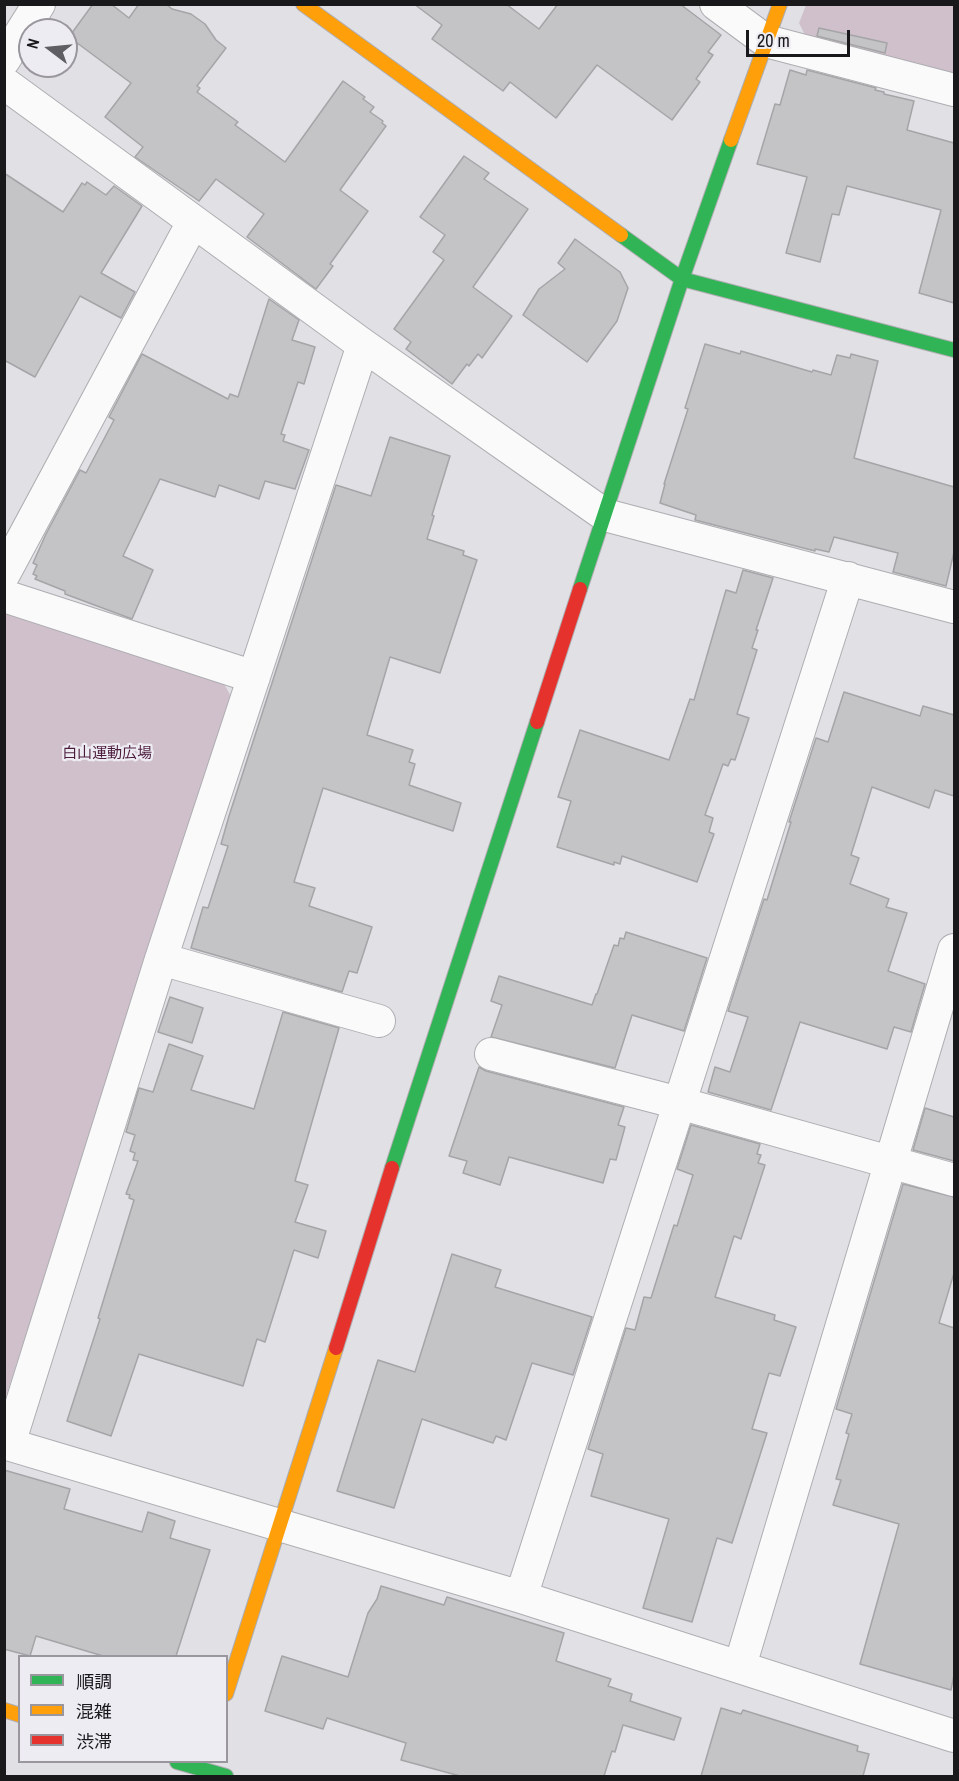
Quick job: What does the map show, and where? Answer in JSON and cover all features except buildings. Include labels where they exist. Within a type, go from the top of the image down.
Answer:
[{"type":"street","points":[[4,60],[39,4]]},
{"type":"street","points":[[303,4],[682,279],[954,350]]},
{"type":"street","points":[[716,4],[766,41],[954,90]]},
{"type":"street","points":[[228,1688],[437,1024],[682,279],[780,4]]},
{"type":"street","points":[[4,83],[363,345],[605,515],[954,607]]},
{"type":"street","points":[[4,574],[193,222]]},
{"type":"street","points":[[363,345],[162,959],[7,1444],[521,1597],[954,1736]]},
{"type":"street","points":[[521,1597],[848,578]]},
{"type":"street","points":[[4,596],[254,677]]},
{"type":"street","points":[[740,1666],[954,950]]},
{"type":"street","points":[[162,959],[379,1021]]},
{"type":"street","points":[[491,1054],[679,1103],[954,1180]]},
{"type":"street","points":[[183,1763],[226,1776]]},
{"type":"green space","points":[[806,5],[954,5],[954,76],[806,37],[799,23]]},
{"type":"green space","name":"白山運動広場","points":[[5,613],[224,684],[232,698],[5,1399]]},
{"type":"traffic: fast","points":[[580,589],[682,279],[731,140]]},
{"type":"traffic: fast","points":[[621,235],[682,279],[954,350]]},
{"type":"traffic: fast","points":[[392,1168],[537,722]]},
{"type":"traffic: fast","points":[[180,1763],[226,1776]]},
{"type":"traffic: slow","points":[[303,4],[621,235]]},
{"type":"traffic: slow","points":[[731,140],[780,4]]},
{"type":"traffic: slow","points":[[228,1688],[336,1348]]},
{"type":"traffic: slow","points":[[4,1710],[18,1714]]},
{"type":"traffic: jam","points":[[537,722],[580,589]]},
{"type":"traffic: jam","points":[[336,1348],[392,1168]]}]
